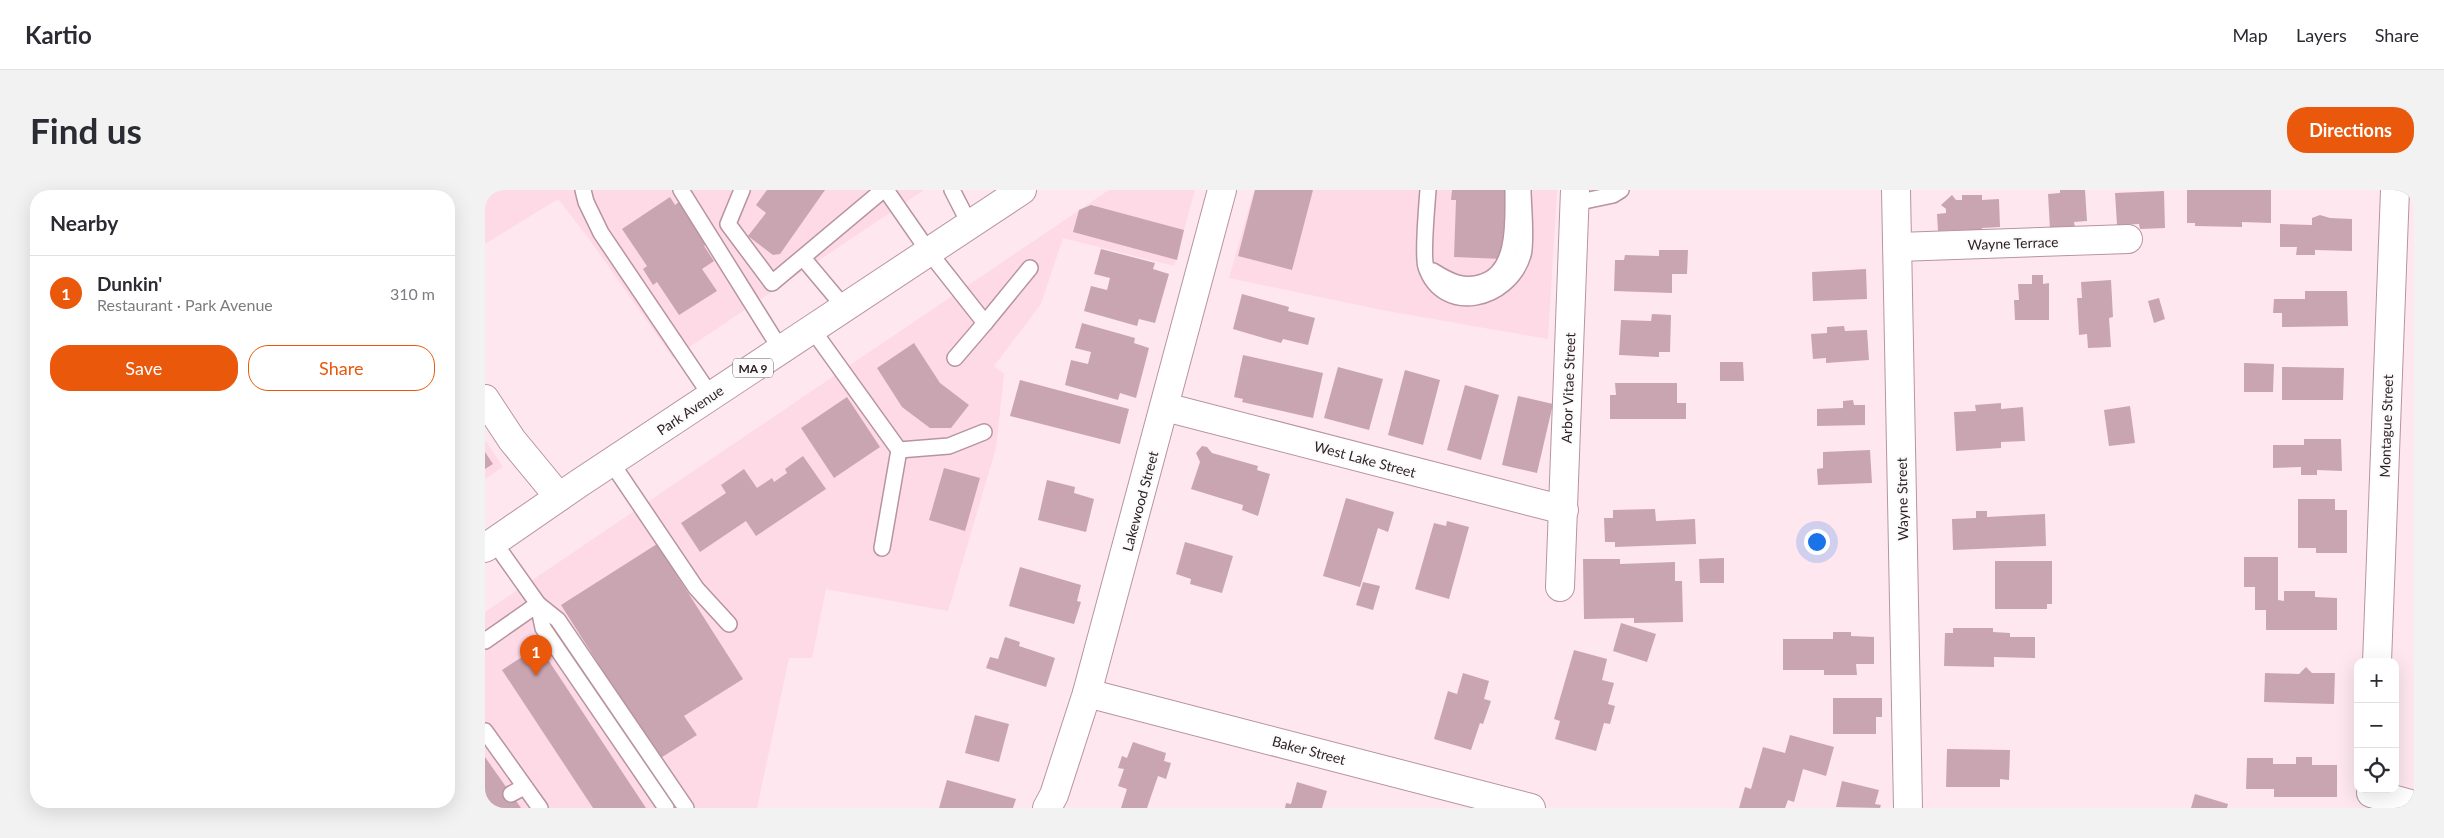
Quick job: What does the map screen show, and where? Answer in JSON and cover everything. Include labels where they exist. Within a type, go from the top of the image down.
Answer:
[{"type":"main road","name":"Park Avenue","points":[[489,545],[1022,190]]},
{"type":"main road","name":"Lakewood Street","points":[[1047,808],[1054,794],[1087,692],[1222,190]]},
{"type":"main road","name":"Wayne Street","points":[[1896,190],[1908,808]]},
{"type":"main road","name":"Montague Street","points":[[2377,658],[2395,190]]},
{"type":"main road","name":"Arbor Vitae Street","points":[[1560,587],[1575,197]]},
{"type":"main road","name":"Wayne Terrace","points":[[1898,246],[2128,239]]},
{"type":"main road","points":[[485,399],[512,440],[559,498]]},
{"type":"main road","name":"West Lake Street","points":[[1165,407],[1564,510]]},
{"type":"main road","name":"Baker Street","points":[[1087,692],[1483,802],[1531,808]]},
{"type":"main road","points":[[2370,797],[2414,805]]},
{"type":"lane","points":[[583,190],[601,233],[711,396]]},
{"type":"lane","points":[[681,190],[781,350]]},
{"type":"lane","points":[[742,190],[728,224],[772,283],[885,190],[929,252],[985,323]]},
{"type":"lane","points":[[953,190],[970,225]]},
{"type":"lane","points":[[1428,190],[1425,266],[1434,280],[1446,292],[1477,298],[1492,294],[1508,281],[1524,255],[1523,190]]},
{"type":"lane","points":[[1425,266],[1449,281],[1471,286],[1493,279],[1504,265],[1513,231],[1513,190]]},
{"type":"lane","points":[[1575,197],[1613,195],[1621,190]]},
{"type":"lane","points":[[803,258],[845,308]]},
{"type":"lane","points":[[955,358],[1030,268]]},
{"type":"lane","points":[[812,329],[899,450],[882,548]]},
{"type":"lane","points":[[899,450],[949,446],[984,432]]},
{"type":"lane","points":[[611,462],[696,588],[729,624]]},
{"type":"lane","points":[[489,545],[538,604],[558,620],[686,808]]},
{"type":"lane","points":[[485,642],[538,604]]},
{"type":"lane","points":[[538,604],[543,628],[667,808]]},
{"type":"lane","points":[[486,734],[500,765],[518,790],[540,808]]},
{"type":"shaded area","points":[[485,190],[924,190],[673,358],[587,236],[558,199],[485,244]]},
{"type":"shaded area","points":[[1109,190],[1195,190],[1174,266],[1063,238],[1041,304],[994,366],[1004,374],[996,448],[948,611],[826,589],[812,658],[789,658],[757,808],[485,808],[485,612]]},
{"type":"shaded area","points":[[1254,190],[1557,190],[1548,339],[1382,310],[1229,278]]},
{"type":"shaded area","points":[[485,440],[503,467],[485,479]]},
{"type":"building","points":[[767,190],[825,190],[780,254],[773,255],[748,236],[766,213],[756,205]]},
{"type":"building","points":[[1255,190],[1313,190],[1292,270],[1238,256]]},
{"type":"building","points":[[1452,190],[1505,190],[1503,259],[1454,257],[1456,200],[1451,200]]},
{"type":"building","points":[[2060,190],[2085,190],[2087,221],[2074,222],[2075,227],[2050,229],[2048,194],[2060,193]]},
{"type":"building","points":[[2187,190],[2271,190],[2271,223],[2242,222],[2242,227],[2195,226],[2195,223],[2187,223]]},
{"type":"building","points":[[2164,191],[2165,228],[2140,229],[2139,224],[2117,225],[2115,193]]},
{"type":"building","points":[[1952,195],[1956,200],[1962,200],[1962,195],[1982,195],[1982,200],[1999,199],[2000,227],[1982,228],[1982,233],[1966,234],[1966,230],[1938,231],[1937,214],[1946,213],[1946,209],[1941,205]]},
{"type":"building","points":[[670,197],[675,205],[680,201],[708,243],[704,246],[714,261],[702,269],[717,291],[679,315],[657,282],[653,285],[643,269],[647,266],[622,229]]},
{"type":"building","points":[[1091,205],[1184,230],[1177,260],[1073,232],[1079,210]]},
{"type":"building","points":[[2320,215],[2330,218],[2352,219],[2352,251],[2315,250],[2315,255],[2296,255],[2297,247],[2280,247],[2280,224],[2312,225],[2312,218]]},
{"type":"building","points":[[1101,249],[1155,263],[1153,269],[1169,274],[1155,323],[1139,319],[1137,326],[1084,311],[1091,286],[1107,290],[1110,278],[1094,274]]},
{"type":"building","points":[[1659,250],[1688,250],[1687,274],[1672,274],[1672,293],[1614,291],[1615,260],[1624,260],[1625,255],[1659,256]]},
{"type":"building","points":[[1866,269],[1867,299],[1813,301],[1812,272]]},
{"type":"building","points":[[2032,275],[2043,275],[2043,284],[2049,283],[2049,320],[2015,320],[2014,300],[2019,300],[2018,284],[2032,284]]},
{"type":"building","points":[[2111,280],[2113,317],[2109,318],[2111,347],[2088,348],[2087,334],[2079,335],[2077,298],[2082,298],[2081,282]]},
{"type":"building","points":[[2305,291],[2347,291],[2348,326],[2282,327],[2282,313],[2273,313],[2274,299],[2305,299]]},
{"type":"building","points":[[1242,294],[1289,307],[1288,311],[1315,318],[1308,345],[1283,339],[1281,343],[1233,329]]},
{"type":"building","points":[[2159,298],[2165,319],[2154,323],[2148,301]]},
{"type":"building","points":[[1652,314],[1671,315],[1670,352],[1659,352],[1659,357],[1619,355],[1621,320],[1651,321]]},
{"type":"building","points":[[1082,323],[1135,338],[1134,343],[1149,348],[1136,398],[1120,393],[1118,400],[1065,385],[1071,360],[1088,364],[1091,352],[1075,348]]},
{"type":"building","points":[[1844,326],[1845,331],[1867,330],[1869,360],[1826,363],[1826,358],[1813,359],[1811,334],[1827,333],[1827,327]]},
{"type":"building","points":[[914,343],[940,383],[969,405],[951,428],[930,428],[902,407],[877,368]]},
{"type":"building","points":[[1243,355],[1323,373],[1313,418],[1242,402],[1243,399],[1234,397]]},
{"type":"building","points":[[1720,362],[1743,362],[1744,381],[1720,381]]},
{"type":"building","points":[[2244,363],[2274,364],[2273,392],[2244,392]]},
{"type":"building","points":[[1338,367],[1383,379],[1369,430],[1324,418]]},
{"type":"building","points":[[2282,367],[2344,368],[2343,400],[2282,400]]},
{"type":"building","points":[[1405,370],[1440,380],[1423,445],[1388,435]]},
{"type":"building","points":[[1020,380],[1129,409],[1120,444],[1010,416]]},
{"type":"building","points":[[1615,383],[1677,383],[1677,403],[1686,403],[1686,419],[1610,419],[1610,395],[1616,395]]},
{"type":"building","points":[[1465,385],[1499,395],[1481,460],[1447,450]]},
{"type":"building","points":[[1518,396],[1553,404],[1537,473],[1502,465]]},
{"type":"building","points":[[847,397],[880,447],[834,478],[801,428]]},
{"type":"building","points":[[1853,400],[1854,405],[1865,405],[1865,425],[1817,426],[1817,409],[1843,408],[1843,401]]},
{"type":"building","points":[[2001,403],[2001,409],[2023,407],[2025,441],[2001,442],[2001,448],[1956,451],[1954,412],[1976,411],[1975,405]]},
{"type":"building","points":[[2130,406],[2135,443],[2109,446],[2104,410]]},
{"type":"building","points":[[2304,439],[2341,439],[2342,471],[2317,470],[2317,475],[2301,475],[2301,467],[2273,468],[2273,445],[2304,445]]},
{"type":"building","points":[[1202,446],[1207,447],[1212,453],[1258,466],[1257,470],[1270,474],[1258,516],[1242,510],[1243,505],[1191,489],[1200,462],[1196,453]]},
{"type":"building","points":[[1870,450],[1872,483],[1818,485],[1817,469],[1823,468],[1823,452]]},
{"type":"building","points":[[485,452],[493,464],[485,469]]},
{"type":"building","points":[[803,456],[826,489],[756,536],[746,521],[700,552],[681,523],[726,493],[721,485],[744,469],[757,488],[772,478],[774,482],[787,473],[785,469]]},
{"type":"building","points":[[944,468],[980,478],[965,531],[929,520]]},
{"type":"building","points":[[1047,480],[1075,487],[1074,493],[1094,499],[1086,532],[1038,520]]},
{"type":"building","points":[[1346,498],[1394,512],[1388,532],[1378,528],[1360,587],[1323,576]]},
{"type":"building","points":[[2298,499],[2335,499],[2335,510],[2347,510],[2347,553],[2316,553],[2316,548],[2298,548]]},
{"type":"building","points":[[1655,509],[1656,521],[1695,519],[1696,544],[1615,547],[1615,542],[1605,542],[1604,518],[1613,518],[1613,510]]},
{"type":"building","points":[[1976,511],[1987,511],[1987,517],[2045,514],[2046,546],[1953,550],[1952,519],[1976,518]]},
{"type":"building","points":[[1447,521],[1469,527],[1449,599],[1415,589],[1434,523],[1446,526]]},
{"type":"building","points":[[1185,542],[1233,556],[1222,593],[1190,584],[1191,579],[1176,574]]},
{"type":"building","points":[[657,544],[743,679],[684,716],[697,735],[659,759],[561,605]]},
{"type":"building","points":[[2244,557],[2278,557],[2278,600],[2284,601],[2284,591],[2315,591],[2315,597],[2337,598],[2337,630],[2266,630],[2266,610],[2255,610],[2255,587],[2244,587]]},
{"type":"building","points":[[1724,558],[1724,583],[1700,583],[1699,559]]},
{"type":"building","points":[[1583,559],[1620,559],[1620,564],[1675,562],[1675,581],[1682,581],[1683,622],[1634,623],[1634,618],[1584,619]]},
{"type":"building","points":[[1995,561],[2052,561],[2052,604],[2047,604],[2047,609],[1995,609]]},
{"type":"building","points":[[1020,567],[1081,585],[1077,601],[1081,602],[1074,624],[1009,606]]},
{"type":"building","points":[[1363,582],[1380,586],[1373,610],[1356,605]]},
{"type":"building","points":[[1621,623],[1656,634],[1647,662],[1613,651]]},
{"type":"building","points":[[1953,628],[1993,628],[1993,632],[2010,633],[2010,637],[2035,637],[2035,658],[1994,657],[1994,667],[1944,666],[1945,633],[1953,633]]},
{"type":"building","points":[[1833,632],[1851,632],[1851,636],[1874,637],[1874,664],[1856,664],[1857,675],[1824,675],[1824,670],[1783,670],[1783,639],[1833,639]]},
{"type":"building","points":[[1005,637],[1020,642],[1019,646],[1055,658],[1046,687],[986,668],[990,657],[998,659]]},
{"type":"building","points":[[539,646],[646,808],[593,808],[502,670]]},
{"type":"building","points":[[1574,650],[1607,659],[1602,680],[1614,683],[1608,704],[1615,706],[1610,724],[1604,723],[1596,751],[1555,739],[1560,721],[1554,719]]},
{"type":"building","points":[[2306,667],[2312,673],[2335,673],[2334,704],[2264,702],[2265,673],[2299,674]]},
{"type":"building","points":[[1463,673],[1489,681],[1484,699],[1491,701],[1483,724],[1480,723],[1471,750],[1434,739],[1448,691],[1457,694]]},
{"type":"building","points":[[1833,698],[1882,698],[1882,717],[1876,717],[1876,734],[1833,734]]},
{"type":"building","points":[[975,715],[1009,724],[999,762],[965,753]]},
{"type":"building","points":[[1790,735],[1834,747],[1826,776],[1803,769],[1794,802],[1788,800],[1785,808],[1739,808],[1745,787],[1751,789],[1763,747],[1785,753]]},
{"type":"building","points":[[1133,742],[1166,753],[1164,761],[1171,763],[1166,779],[1158,776],[1147,808],[1121,808],[1127,789],[1118,786],[1124,769],[1118,768],[1122,756],[1127,758]]},
{"type":"building","points":[[1947,749],[2010,750],[2009,780],[2000,779],[2000,787],[1946,787]]},
{"type":"building","points":[[485,757],[521,808],[485,808]]},
{"type":"building","points":[[2296,757],[2312,757],[2312,765],[2337,765],[2337,797],[2274,797],[2274,789],[2246,789],[2247,758],[2273,758],[2273,764],[2296,764]]},
{"type":"building","points":[[947,780],[1016,799],[1013,808],[939,808]]},
{"type":"building","points":[[1842,781],[1879,790],[1875,804],[1881,805],[1880,808],[1836,807]]},
{"type":"building","points":[[1297,782],[1327,791],[1322,808],[1285,808],[1286,803],[1291,804]]},
{"type":"building","points":[[2195,794],[2228,804],[2227,808],[2191,808]]},
{"type":"place","name":"Dunkin'","points":[[536,676]]}]
